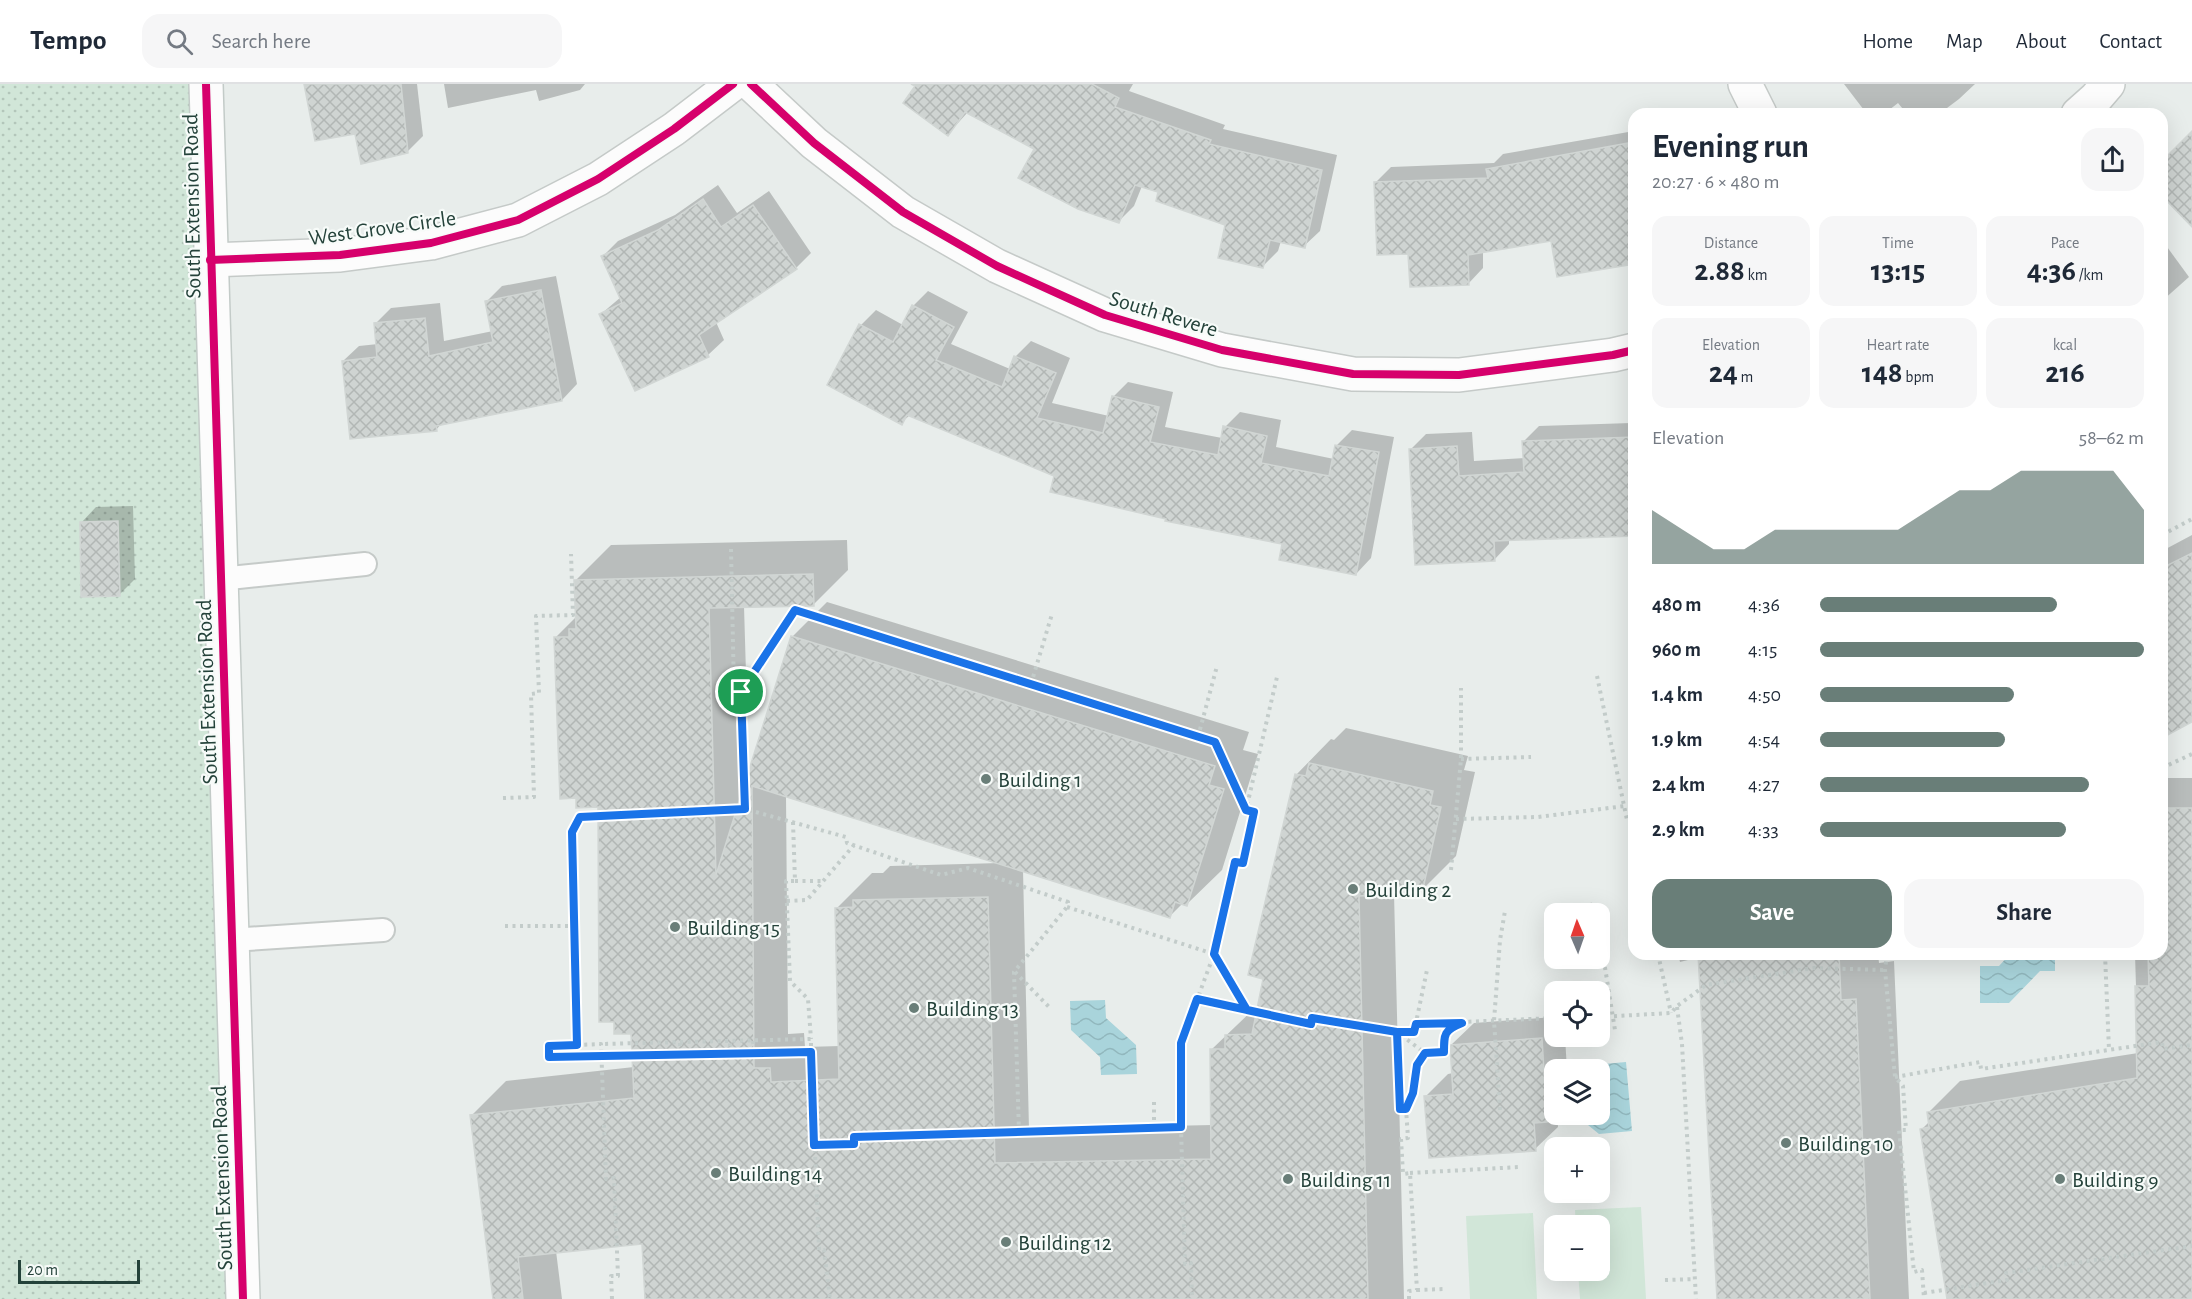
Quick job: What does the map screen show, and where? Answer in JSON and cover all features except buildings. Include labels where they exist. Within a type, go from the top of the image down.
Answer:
[{"type":"street","name":"South Extension Road","points":[[206,84],[243,1299]]},
{"type":"street","name":"West Grove Circle","points":[[210,260],[340,255],[431,243],[518,220],[598,179],[674,129],[733,84]]},
{"type":"street","name":"South Revere","points":[[751,84],[814,143],[903,212],[997,266],[1115,318],[1222,350],[1353,374],[1459,375],[1628,351]]},
{"type":"street","points":[[1745,84],[1757,108]]},
{"type":"street","points":[[2085,108],[2108,84]]},
{"type":"lane","points":[[220,579],[365,564]]},
{"type":"lane","points":[[231,940],[383,930]]},
{"type":"path","points":[[2168,532],[2192,519]]},
{"type":"path","points":[[730,549],[734,692],[741,692]]},
{"type":"path","points":[[502,798],[534,797],[531,694],[539,693],[536,616],[573,615],[571,554]]},
{"type":"path","points":[[745,809],[741,692],[795,610],[1215,742],[1246,810]]},
{"type":"path","points":[[1031,684],[1052,614]]},
{"type":"path","points":[[1198,737],[1217,666]]},
{"type":"path","points":[[1597,676],[1627,820]]},
{"type":"path","points":[[1246,810],[1277,677]]},
{"type":"path","points":[[1451,870],[1461,759],[1461,688]]},
{"type":"path","points":[[2168,765],[2192,754]]},
{"type":"path","points":[[1461,759],[1531,757]]},
{"type":"path","points":[[1456,819],[1538,817],[1625,807]]},
{"type":"path","points":[[577,1056],[572,832],[580,817],[745,809],[846,837],[847,843],[941,875],[968,868],[1068,902],[1067,907],[1014,972],[1019,1132]]},
{"type":"path","points":[[1192,1299],[1191,1263],[1185,1264],[1181,1043],[1214,954],[1235,862],[1243,863],[1254,812],[1246,810]]},
{"type":"path","points":[[793,822],[795,881]]},
{"type":"path","points":[[787,901],[807,900],[854,845]]},
{"type":"path","points":[[824,881],[786,881],[789,981],[808,999],[819,1250],[824,1250],[830,1299]]},
{"type":"path","points":[[1067,907],[1214,954],[1247,1010]]},
{"type":"path","points":[[1500,1110],[1494,1021],[1500,940],[1505,910]]},
{"type":"path","points":[[505,926],[574,926]]},
{"type":"path","points":[[1659,960],[1671,1013]]},
{"type":"path","points":[[1886,960],[1885,970],[1895,1077],[1903,1086],[1906,1130],[1899,1130],[1914,1272],[1922,1270],[1924,1299]]},
{"type":"path","points":[[2105,960],[2109,1050]]},
{"type":"path","points":[[1610,1016],[1671,1013],[1706,985],[1814,968],[1885,970]]},
{"type":"path","points":[[1606,969],[1615,1030]]},
{"type":"path","points":[[1197,999],[1311,1024],[1312,1018],[1397,1032],[1414,1032],[1427,970]]},
{"type":"path","points":[[1014,972],[1050,1008]]},
{"type":"path","points":[[1677,1006],[1682,1044],[1696,1299]]},
{"type":"path","points":[[1416,1024],[1544,1018]]},
{"type":"path","points":[[1397,1032],[1425,1053],[1444,1052],[1444,1036],[1450,1028],[1462,1023]]},
{"type":"path","points":[[1397,1032],[1400,1109],[1406,1109]]},
{"type":"path","points":[[811,1039],[549,1046],[549,1057],[811,1052]]},
{"type":"path","points":[[730,1041],[730,1054]]},
{"type":"path","points":[[753,1041],[754,1053]]},
{"type":"path","points":[[1895,1077],[1980,1062],[1981,1069],[2162,1042],[2163,1049],[2192,1046]]},
{"type":"path","points":[[680,1043],[680,1055]]},
{"type":"path","points":[[600,1044],[606,1179],[614,1178],[618,1276],[611,1276],[612,1299]]},
{"type":"path","points":[[623,1044],[623,1055]]},
{"type":"path","points":[[1425,1053],[1417,1065],[1413,1093],[1406,1109],[1408,1138],[1401,1139],[1403,1174],[1520,1167]]},
{"type":"path","points":[[1154,1102],[1155,1128]]},
{"type":"path","points":[[814,1145],[854,1144],[854,1137],[1181,1127]]},
{"type":"path","points":[[1410,1173],[1417,1290]]},
{"type":"path","points":[[1924,1293],[2007,1280],[2006,1273],[2192,1246]]},
{"type":"path","points":[[1665,1280],[1695,1279]]},
{"type":"path","points":[[1409,1299],[1409,1291],[1445,1289]]},
{"type":"green space","points":[[0,84],[206,84],[243,1299],[0,1299]]},
{"type":"green space","points":[[1641,1207],[1646,1299],[1580,1299],[1579,1281],[1610,1281],[1610,1215],[1575,1215],[1575,1210]]},
{"type":"green space","points":[[1533,1213],[1537,1299],[1470,1299],[1466,1216]]},
{"type":"water","points":[[2004,960],[2055,960],[2055,971],[2040,971],[2009,1003],[1980,1003],[1980,966],[1999,966]]},
{"type":"water","points":[[1105,1000],[1106,1018],[1136,1045],[1137,1074],[1101,1075],[1100,1057],[1071,1030],[1070,1001]]},
{"type":"water","points":[[1626,1062],[1632,1131],[1599,1134],[1588,1125],[1610,1125],[1610,1063]]},
{"type":"cycle path","points":[[206,84],[243,1299]]},
{"type":"cycle path","points":[[210,260],[340,255],[431,243],[518,220],[598,179],[674,129],[733,84]]},
{"type":"cycle path","points":[[751,84],[814,143],[903,212],[997,266],[1105,315],[1222,350],[1353,374],[1459,375],[1628,351]]},
{"type":"place","name":"Building 1","points":[[986,779]]},
{"type":"place","name":"Building 2","points":[[1353,889]]},
{"type":"place","name":"Building 15","points":[[675,927]]},
{"type":"place","name":"Building 13","points":[[914,1008]]},
{"type":"place","name":"Building 10","points":[[1786,1143]]},
{"type":"place","name":"Building 14","points":[[716,1173]]},
{"type":"place","name":"Building 11","points":[[1288,1179]]},
{"type":"place","name":"Building 9","points":[[2060,1179]]},
{"type":"place","name":"Building 12","points":[[1006,1242]]},
{"type":"route","points":[[741,692],[745,809],[580,817],[572,832],[577,1045],[549,1046],[549,1057],[811,1052],[814,1145],[854,1144],[854,1137],[1181,1127],[1181,1043],[1197,999],[1247,1010],[1311,1024],[1312,1018],[1397,1032],[1400,1109],[1406,1109],[1413,1093],[1417,1065],[1425,1053],[1444,1052],[1444,1036],[1450,1028],[1462,1023],[1416,1024],[1414,1032],[1397,1032],[1312,1018],[1311,1024],[1247,1010],[1214,954],[1235,862],[1243,863],[1254,812],[1246,810],[1215,742],[795,610],[741,692]]}]
